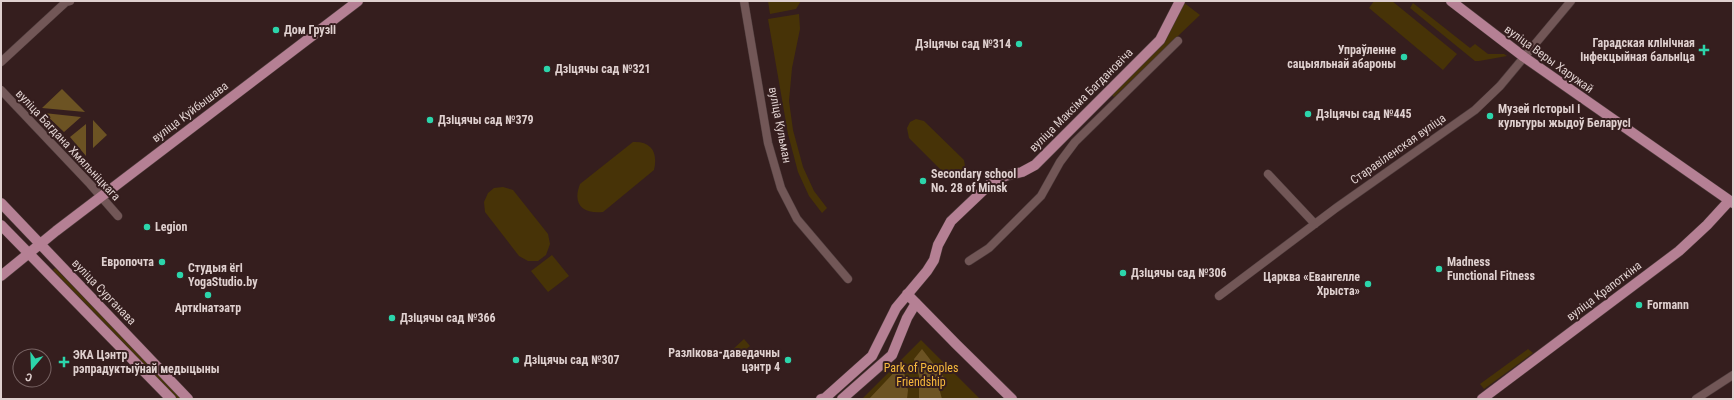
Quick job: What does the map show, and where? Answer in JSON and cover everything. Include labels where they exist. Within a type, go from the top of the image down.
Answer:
[{"type":"main road","name":"вуліца Куйбышава","points":[[1,276],[101,196],[358,1]]},
{"type":"main road","name":"вуліца Максіма Багдановіча","points":[[821,399],[825,398],[872,356],[896,308],[923,278],[934,260],[938,245],[951,221],[991,183],[1005,176],[1022,172],[1035,165],[1160,40],[1180,1]]},
{"type":"main road","name":"вуліца Веры Харужай","points":[[1451,1],[1524,57],[1732,200]]},
{"type":"main road","name":"вуліца Крапоткіна","points":[[1482,399],[1679,251],[1732,200]]},
{"type":"main road","name":"вуліца Сурганава","points":[[1,203],[188,399]]},
{"type":"main road","points":[[1,225],[171,399]]},
{"type":"main road","points":[[908,294],[1012,399]]},
{"type":"main road","points":[[842,399],[892,355],[907,318],[916,302]]},
{"type":"street","points":[[1,62],[66,2],[70,1]]},
{"type":"street","name":"вуліца Кульман","points":[[744,1],[768,143],[781,188],[797,219],[848,279]]},
{"type":"street","name":"Старавіленская вуліца","points":[[1219,296],[1315,224],[1475,110],[1496,91],[1571,1]]},
{"type":"street","points":[[969,262],[989,248],[1041,196],[1068,150],[1178,41]]},
{"type":"street","name":"вуліца Багдана Хмяльніцкага","points":[[1,90],[118,216]]},
{"type":"street","points":[[1268,174],[1315,224]]},
{"type":"street","points":[[1696,399],[1733,375]]},
{"type":"green space","points":[[768,1],[801,1],[796,9],[770,14]]},
{"type":"green space","points":[[1374,1],[1392,1],[1457,54],[1443,70],[1369,8]]},
{"type":"green space","points":[[1183,2],[1200,15],[1114,97],[1112,95],[1164,43]]},
{"type":"green space","points":[[1413,3],[1470,48],[1475,44],[1488,54],[1504,54],[1507,56],[1475,61],[1410,8]]},
{"type":"green space","points":[[799,14],[800,29],[792,68],[789,101],[793,130],[803,167],[814,191],[827,208],[822,213],[809,196],[798,172],[788,134],[768,19]]},
{"type":"green space","points":[[62,89],[85,112],[42,108]]},
{"type":"green space","points":[[44,113],[81,117],[64,132]]},
{"type":"green space","points":[[916,119],[924,121],[964,160],[965,169],[960,176],[948,177],[909,138],[907,128],[910,122]]},
{"type":"green space","points":[[93,120],[107,135],[93,148]]},
{"type":"green space","points":[[86,124],[86,156],[70,137]]},
{"type":"green space","points":[[633,142],[640,142],[652,149],[655,158],[654,170],[603,212],[585,210],[581,207],[577,198],[580,184]]},
{"type":"green space","points":[[503,187],[513,190],[548,234],[550,244],[546,255],[538,261],[528,261],[519,256],[485,212],[484,202],[488,193],[494,188]]},
{"type":"green space","points":[[552,255],[569,276],[548,292],[531,271]]},
{"type":"green space","points":[[55,268],[182,399],[178,399],[53,270]]},
{"type":"green space","points":[[744,339],[750,346],[734,359],[729,353]]},
{"type":"green space","name":"Park of Peoples Friendship","points":[[921,340],[980,399],[862,399]]},
{"type":"green space","points":[[922,349],[946,380],[939,388],[942,399],[919,399],[919,376],[914,359]]},
{"type":"green space","points":[[1528,349],[1533,353],[1484,389],[1480,384]]},
{"type":"green space","points":[[902,364],[908,390],[907,399],[869,399]]},
{"type":"place","name":"Дом Грузіі","points":[[276,30]]},
{"type":"place","name":"Дзіцячы сад №314","points":[[1019,44]]},
{"type":"place","name":"Гарадская клінічная інфекцыйная бальніца","points":[[1704,50]]},
{"type":"place","name":"Упраўленне сацыяльнай абароны","points":[[1404,57]]},
{"type":"place","name":"Дзіцячы сад №321","points":[[547,69]]},
{"type":"place","name":"Дзіцячы сад №445","points":[[1308,114]]},
{"type":"place","name":"Музей гісторыі і культуры жыдоў Беларусі","points":[[1490,116]]},
{"type":"place","name":"Дзіцячы сад №379","points":[[430,120]]},
{"type":"place","name":"Secondary school No. 28 of Minsk","points":[[923,181]]},
{"type":"place","name":"Legion","points":[[147,227]]},
{"type":"place","name":"Европочта","points":[[162,262]]},
{"type":"place","name":"Madness Functional Fitness","points":[[1439,269]]},
{"type":"place","name":"Дзіцячы сад №306","points":[[1123,273]]},
{"type":"place","name":"Студыя ёгі YogaStudio.by","points":[[180,275]]},
{"type":"place","name":"Царква «Евангелле Хрыста»","points":[[1368,284]]},
{"type":"place","name":"Арткінатэатр","points":[[208,295]]},
{"type":"place","name":"Formann","points":[[1639,305]]},
{"type":"place","name":"Дзіцячы сад №366","points":[[392,318]]},
{"type":"place","name":"Дзіцячы сад №307","points":[[516,360]]},
{"type":"place","name":"Разлікова-даведачны цэнтр 4","points":[[788,360]]},
{"type":"place","name":"ЭКА Цэнтр рэпрадуктыўнай медыцыны","points":[[64,362]]}]
